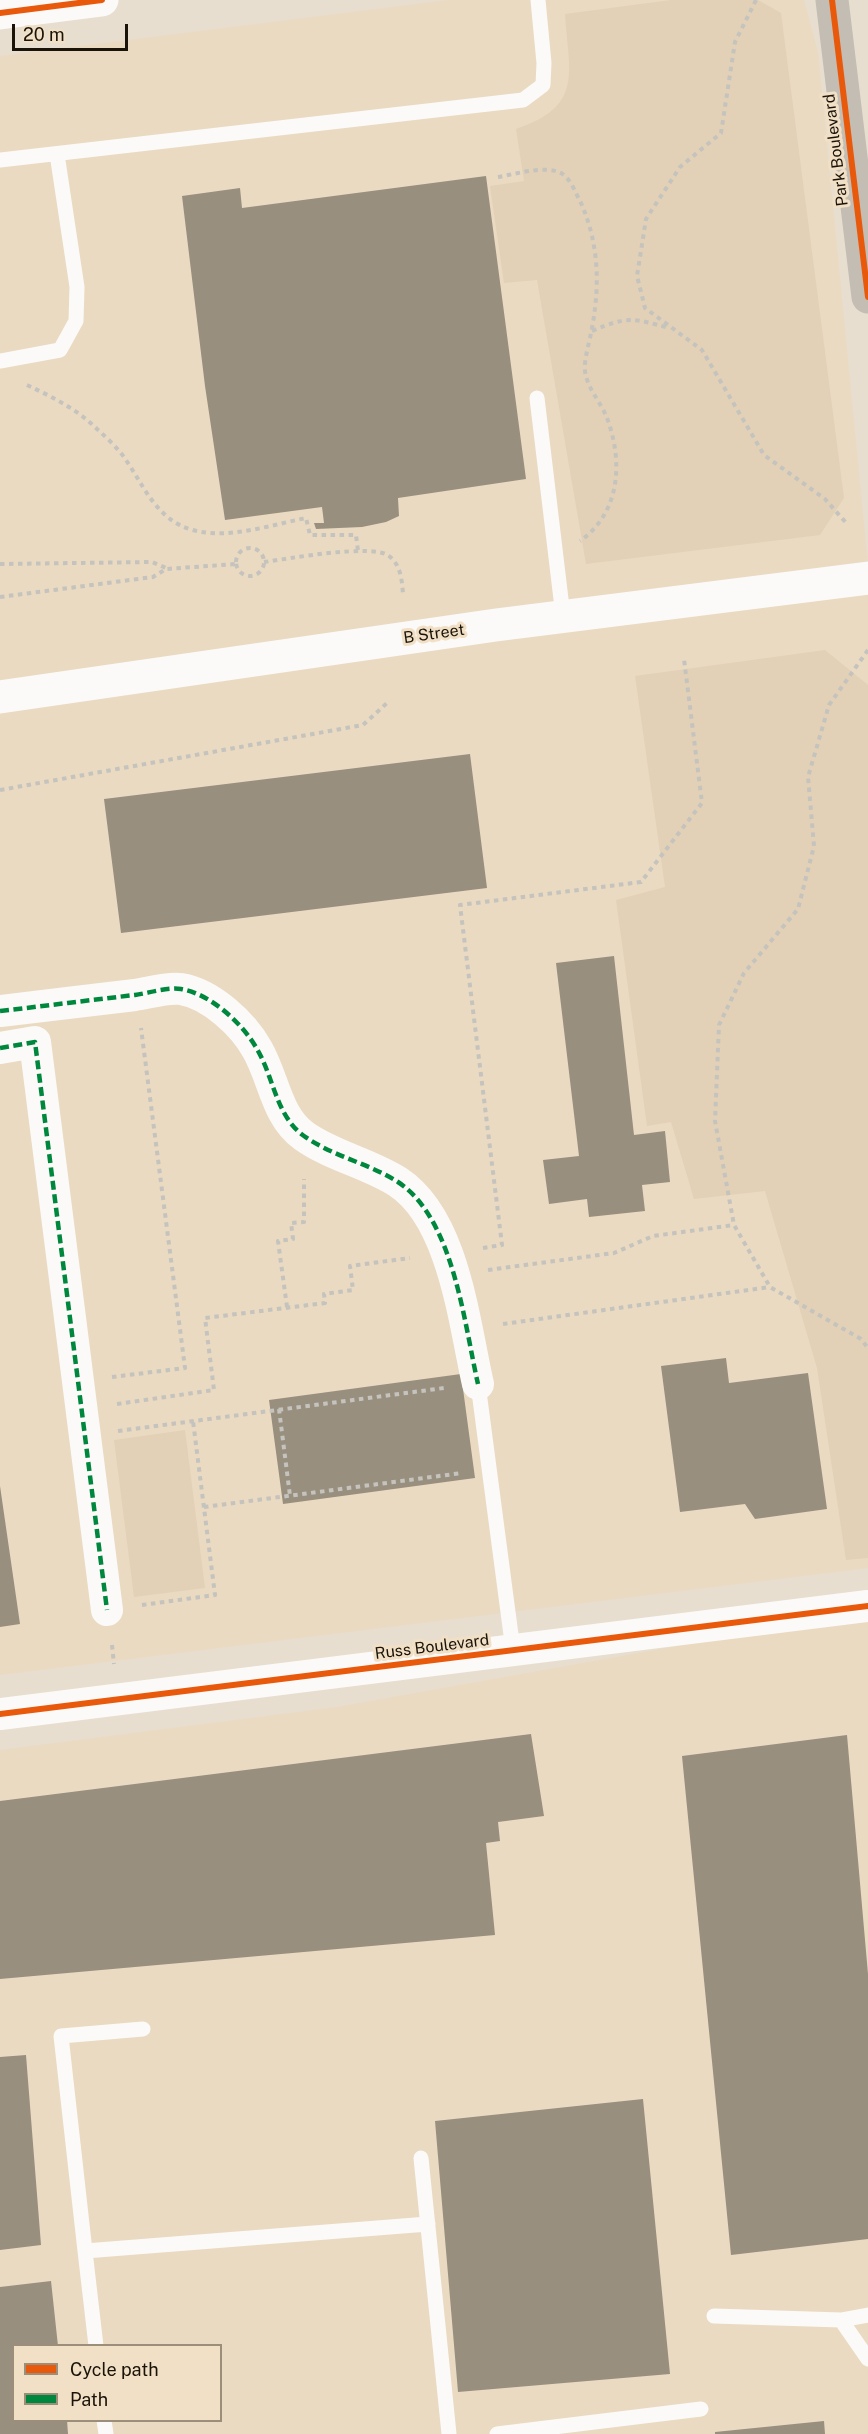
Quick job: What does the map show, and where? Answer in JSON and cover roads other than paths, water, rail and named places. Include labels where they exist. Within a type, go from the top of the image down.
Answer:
[{"type":"main road","points":[[0,13],[102,0]]},
{"type":"main road","name":"Park Boulevard","points":[[832,0],[868,297]]},
{"type":"main road","name":"B Street","points":[[0,697],[563,616],[868,578]]},
{"type":"street","points":[[0,1011],[180,989],[216,1004],[243,1029],[267,1066],[276,1097],[289,1121],[304,1136],[373,1167],[400,1184],[422,1205],[439,1231],[447,1253],[466,1386]]},
{"type":"street","points":[[0,1048],[35,1042],[109,1622]]},
{"type":"street","name":"Russ Boulevard","points":[[0,1714],[868,1606]]},
{"type":"lane","points":[[0,160],[523,100],[543,86],[544,63],[538,0]]},
{"type":"lane","points":[[0,361],[60,350],[76,321],[77,287],[57,154]]},
{"type":"lane","points":[[537,398],[563,616]]},
{"type":"lane","points":[[466,1386],[513,1650]]},
{"type":"lane","points":[[96,2344],[61,2036],[143,2030]]},
{"type":"lane","points":[[421,2158],[449,2434]]},
{"type":"lane","points":[[85,2251],[428,2224]]},
{"type":"lane","points":[[714,2316],[841,2320],[868,2315]]},
{"type":"lane","points":[[841,2320],[868,2359]]},
{"type":"lane","points":[[497,2434],[701,2409]]}]
